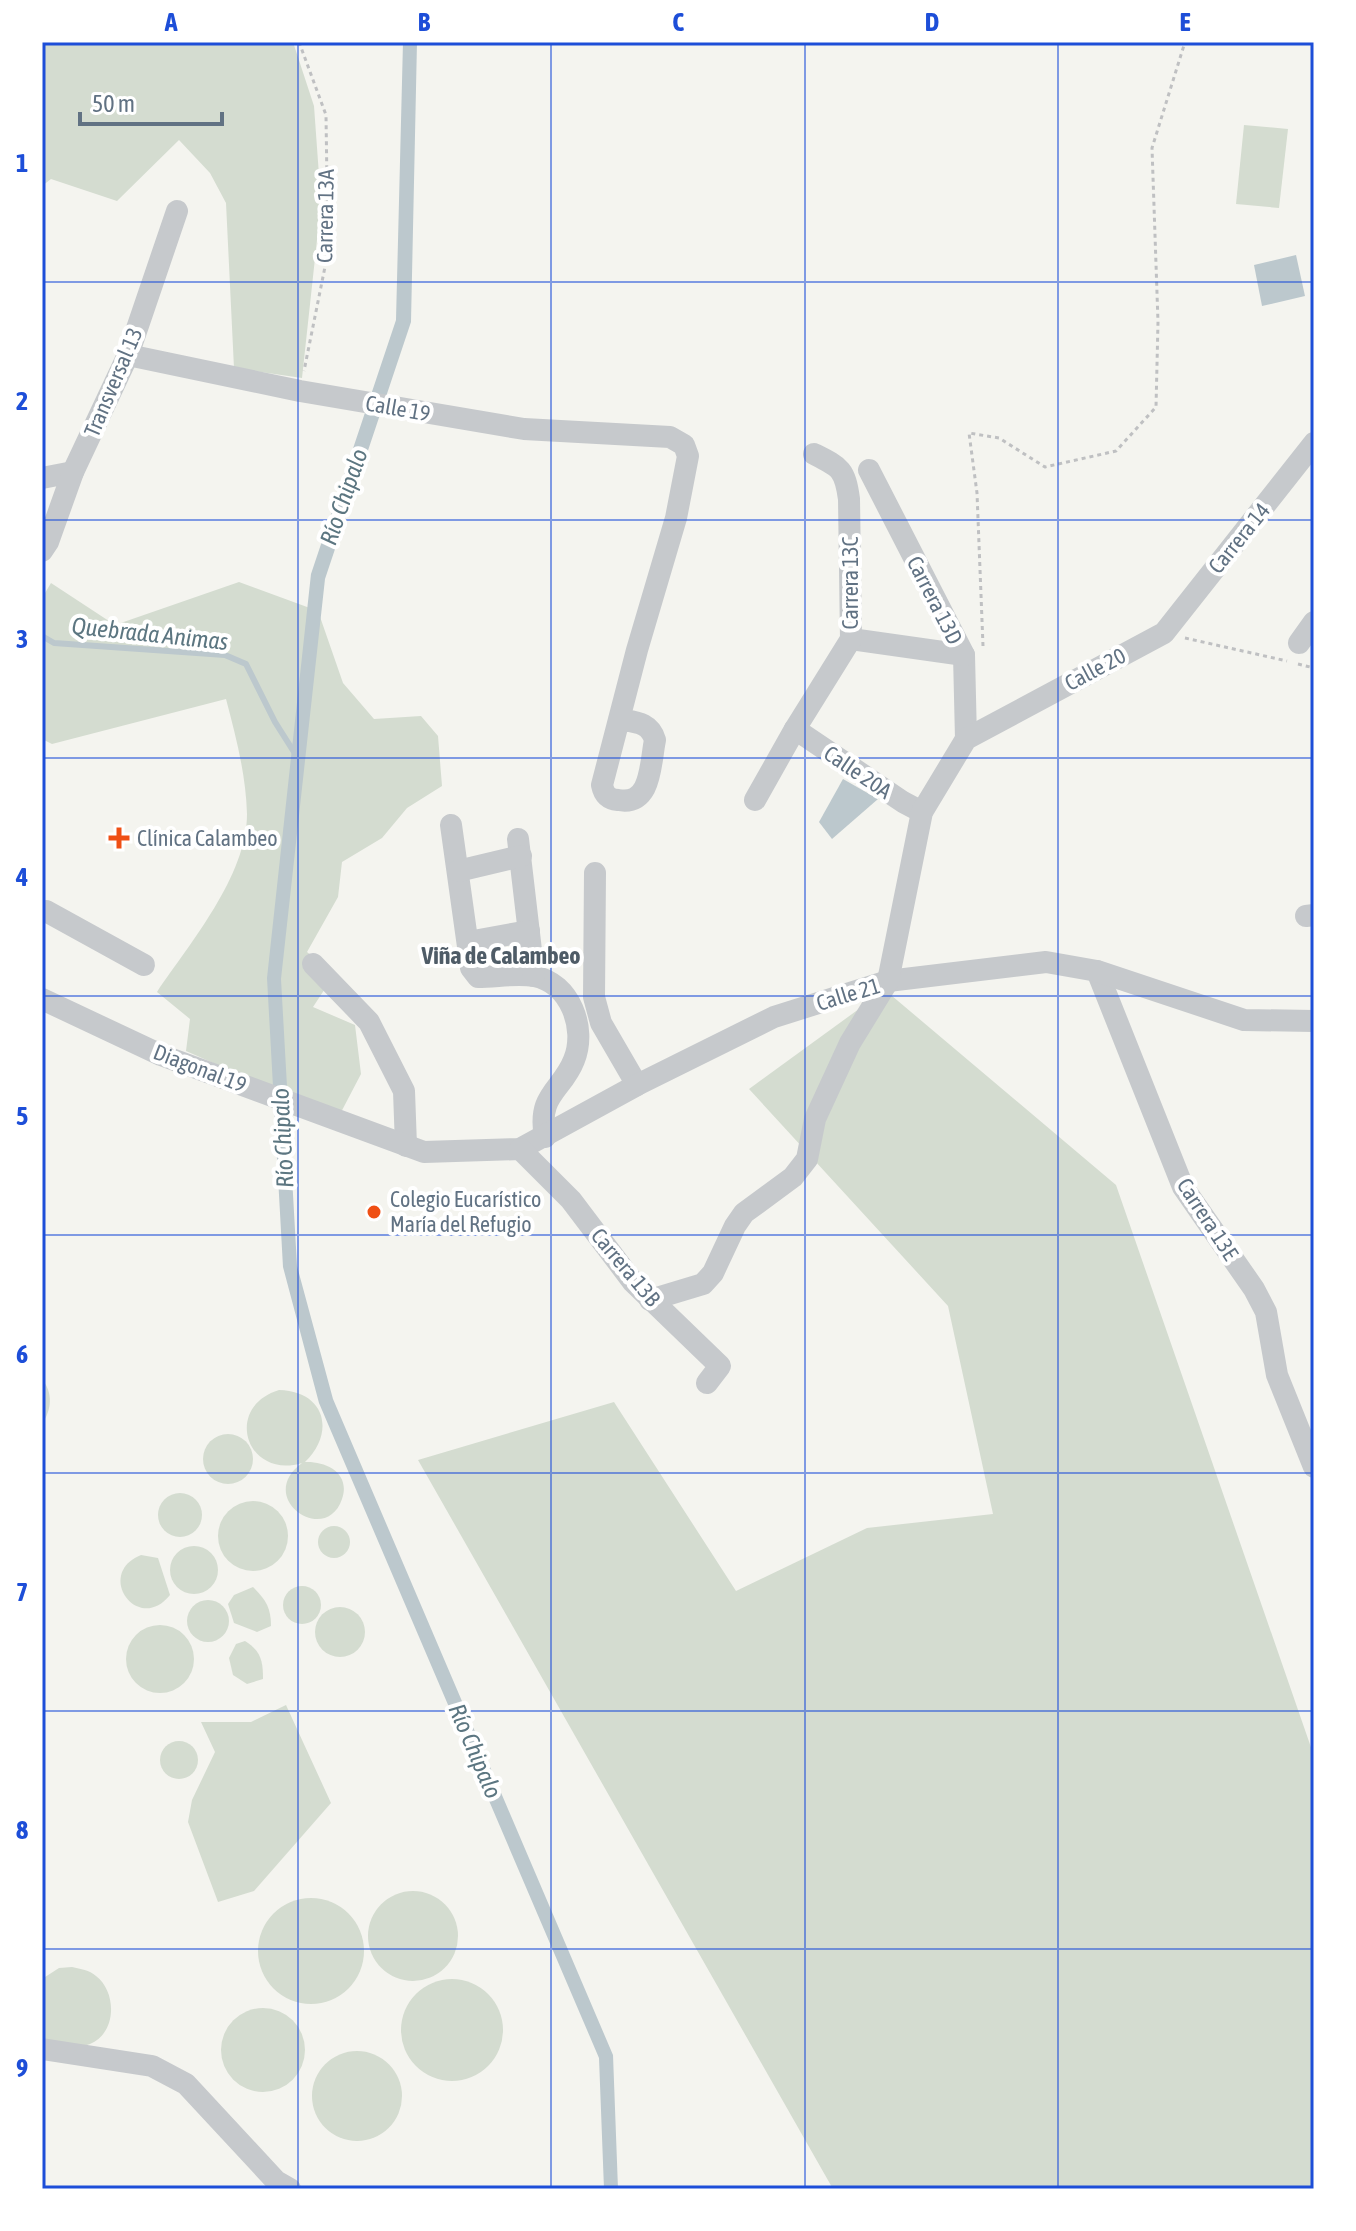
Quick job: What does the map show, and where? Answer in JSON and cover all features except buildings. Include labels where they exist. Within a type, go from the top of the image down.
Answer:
[{"type":"street","name":"Transversal 13","points":[[42,551],[73,472],[128,355],[177,211]]},
{"type":"street","name":"Calle 19","points":[[128,355],[300,391],[524,429],[670,437],[684,445],[688,456],[676,518],[619,719]]},
{"type":"street","name":"Carrera 14","points":[[1164,633],[1314,443]]},
{"type":"street","name":"Carrera 13C","points":[[755,800],[851,639],[846,477],[837,466],[814,454]]},
{"type":"street","name":"Carrera 13D","points":[[869,470],[974,653],[966,739]]},
{"type":"street","points":[[42,478],[73,472]]},
{"type":"street","points":[[1299,643],[1314,622]]},
{"type":"street","name":"Calle 20","points":[[966,739],[1164,633]]},
{"type":"street","points":[[851,639],[974,653]]},
{"type":"street","name":"Calle 20A","points":[[795,729],[922,812]]},
{"type":"street","points":[[650,1300],[703,1284],[713,1273],[744,1213],[793,1177],[807,1159],[815,1119],[850,1043],[888,981],[922,812],[966,739]]},
{"type":"street","points":[[451,825],[471,968],[478,977],[534,976],[549,982],[563,993],[577,1021],[574,1062],[548,1099],[543,1125],[545,1137]]},
{"type":"street","points":[[458,871],[520,848],[534,976]]},
{"type":"street","points":[[595,873],[594,997],[601,1023],[637,1085]]},
{"type":"street","points":[[46,911],[144,965]]},
{"type":"street","points":[[468,942],[529,931]]},
{"type":"street","name":"Calle 21","points":[[406,1146],[424,1152],[520,1149],[637,1085],[774,1017],[888,981],[1046,962],[1097,971],[1244,1020],[1314,1021]]},
{"type":"street","points":[[313,964],[369,1022],[404,1091],[406,1146]]},
{"type":"street","name":"Carrera 13E","points":[[1097,971],[1183,1187],[1254,1289],[1266,1312],[1277,1375],[1314,1467]]},
{"type":"street","name":"Diagonal 19","points":[[42,999],[161,1055],[406,1146]]},
{"type":"street","name":"Carrera 13B","points":[[520,1149],[571,1200],[633,1282],[720,1366],[707,1383]]},
{"type":"street","points":[[42,2049],[152,2066],[186,2084],[276,2181],[290,2189]]},
{"type":"path","name":"Carrera 13A","points":[[299,42],[326,115],[328,252],[300,391]]},
{"type":"path","points":[[974,653],[977,493],[969,433],[999,438],[1045,467],[1116,451],[1156,407],[1158,322],[1152,148],[1185,42]]},
{"type":"path","points":[[1164,633],[1314,668]]},
{"type":"shaded area","points":[[42,42],[293,42],[314,106],[321,203],[302,378],[234,368],[226,203],[210,173],[179,140],[117,201],[51,179],[42,186]]},
{"type":"shaded area","points":[[1244,125],[1288,129],[1279,208],[1236,204]]},
{"type":"shaded area","points":[[239,582],[318,611],[343,683],[374,719],[421,716],[438,736],[442,786],[407,808],[382,838],[342,862],[338,897],[307,952],[334,975],[313,1007],[355,1025],[361,1074],[338,1118],[186,1051],[190,1019],[157,992],[227,885],[244,837],[247,814],[245,785],[226,699],[52,744],[42,739],[42,598],[51,583],[115,625]]},
{"type":"shaded area","points":[[885,990],[1116,1185],[1314,1756],[1314,2189],[833,2189],[418,1460],[614,1402],[736,1591],[867,1528],[993,1514],[948,1306],[749,1089]]},
{"type":"shaded area","points":[[42,1379],[50,1401],[42,1424]]},
{"type":"shaded area","points":[[279,1390],[307,1397],[321,1415],[323,1426],[320,1438],[305,1462],[335,1470],[344,1490],[334,1513],[322,1519],[298,1512],[289,1502],[286,1490],[289,1477],[302,1463],[283,1465],[267,1461],[255,1452],[248,1439],[247,1425],[251,1411],[262,1399]]},
{"type":"shaded area","points":[[218,1435],[238,1435],[252,1449],[252,1469],[238,1483],[218,1483],[204,1469],[204,1449]]},
{"type":"shaded area","points":[[180,1493],[195,1500],[202,1515],[195,1530],[180,1537],[165,1530],[158,1515],[165,1500]]},
{"type":"shaded area","points":[[260,1501],[282,1516],[288,1536],[286,1550],[278,1561],[267,1569],[246,1571],[228,1561],[220,1550],[218,1529],[228,1511],[239,1503]]},
{"type":"shaded area","points":[[334,1526],[346,1530],[350,1542],[346,1554],[334,1558],[322,1554],[318,1542],[322,1530]]},
{"type":"shaded area","points":[[194,1546],[211,1553],[218,1570],[211,1587],[194,1594],[177,1587],[170,1570],[177,1553]]},
{"type":"shaded area","points":[[141,1555],[158,1558],[170,1595],[158,1606],[145,1608],[134,1605],[121,1587],[121,1575],[127,1564]]},
{"type":"shaded area","points":[[302,1586],[316,1591],[321,1605],[316,1619],[302,1624],[288,1619],[283,1605],[288,1591]]},
{"type":"shaded area","points":[[253,1587],[267,1605],[271,1620],[271,1626],[257,1632],[234,1623],[228,1604],[234,1595]]},
{"type":"shaded area","points":[[208,1600],[223,1606],[229,1621],[223,1636],[208,1642],[193,1636],[187,1621],[193,1606]]},
{"type":"shaded area","points":[[340,1607],[358,1614],[365,1632],[358,1650],[340,1657],[322,1650],[315,1632],[322,1614]]},
{"type":"shaded area","points":[[153,1625],[167,1625],[179,1630],[189,1640],[194,1659],[189,1678],[179,1688],[167,1693],[153,1693],[141,1688],[131,1678],[126,1666],[126,1652],[131,1640],[141,1630]]},
{"type":"shaded area","points":[[245,1641],[258,1653],[263,1673],[263,1679],[247,1684],[233,1675],[229,1658],[236,1644]]},
{"type":"shaded area","points":[[286,1705],[331,1803],[254,1891],[218,1902],[188,1822],[192,1800],[215,1752],[201,1722],[251,1722]]},
{"type":"shaded area","points":[[179,1741],[193,1746],[198,1760],[193,1774],[179,1779],[165,1774],[160,1760],[165,1746]]},
{"type":"shaded area","points":[[413,1891],[430,1894],[445,1904],[455,1919],[458,1936],[455,1953],[445,1968],[430,1978],[413,1981],[396,1978],[381,1968],[371,1953],[368,1936],[371,1919],[381,1904],[396,1894]]},
{"type":"shaded area","points":[[311,1898],[331,1902],[349,1913],[360,1931],[364,1951],[360,1971],[349,1989],[331,2000],[311,2004],[291,2000],[273,1989],[262,1971],[258,1951],[262,1931],[273,1913],[291,1902]]},
{"type":"shaded area","points":[[72,1967],[96,1976],[108,1992],[110,2002],[111,2012],[105,2031],[99,2039],[87,2045],[52,2043],[42,2037],[42,1979],[59,1968]]},
{"type":"shaded area","points":[[452,1979],[481,1987],[495,2001],[503,2030],[495,2059],[481,2073],[452,2081],[423,2073],[409,2059],[401,2030],[409,2001],[423,1987]]},
{"type":"shaded area","points":[[255,2008],[271,2008],[287,2015],[298,2026],[305,2050],[302,2066],[293,2080],[271,2092],[255,2092],[239,2085],[228,2074],[221,2058],[221,2042],[228,2026],[239,2015]]},
{"type":"shaded area","points":[[357,2051],[374,2054],[389,2064],[399,2079],[402,2096],[399,2113],[389,2128],[374,2138],[357,2141],[340,2138],[325,2128],[315,2113],[312,2096],[315,2079],[325,2064],[340,2054]]},
{"type":"water","name":"Río Chipalo","points":[[403,42],[417,42],[411,322],[325,579],[281,979],[297,1266],[333,1399],[613,2055],[618,2189],[604,2189],[599,2058],[319,1403],[283,1267],[267,978],[311,574],[396,320]]},
{"type":"water","points":[[1296,255],[1305,296],[1262,306],[1254,265]]},
{"type":"water","points":[[843,779],[878,799],[832,839],[819,822]]},
{"type":"waterway","name":"Quebrada Animas","points":[[42,636],[54,643],[225,655],[246,664],[294,752]]},
{"type":"place","name":"Clínica Calambeo","points":[[119,838]]},
{"type":"place","name":"Colegio Eucarístico María del Refugio","points":[[374,1212]]},
{"type":"district","name":"Viña de Calambeo","points":[[501,956]]}]
